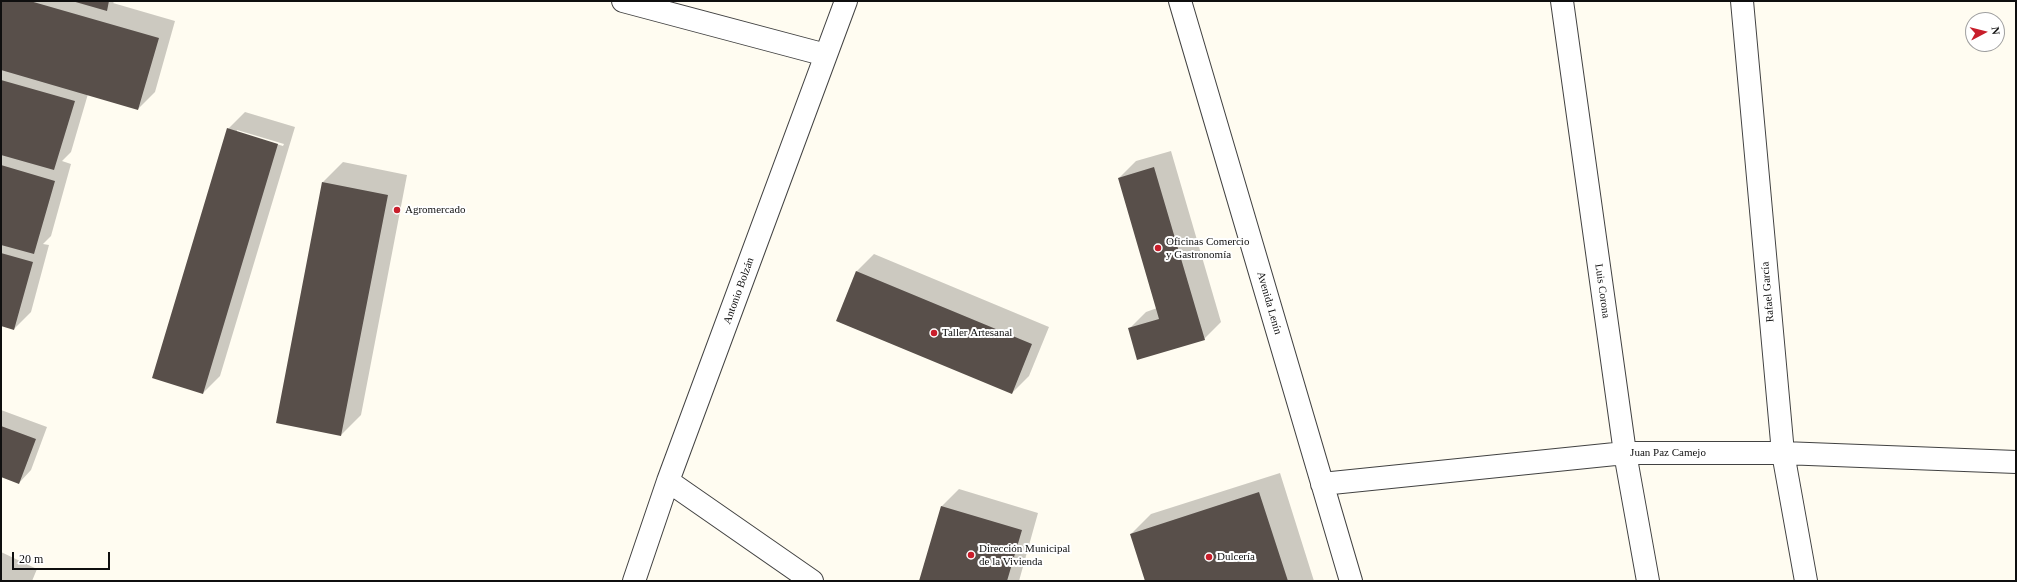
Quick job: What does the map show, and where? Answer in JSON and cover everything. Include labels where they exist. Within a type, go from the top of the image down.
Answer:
[{"type":"street","points":[[622,1],[826,55]]},
{"type":"street","name":"Antonio Bolzán","points":[[634,581],[668,481],[846,1]]},
{"type":"street","name":"Avenida Lenín","points":[[1180,1],[1351,581]]},
{"type":"street","name":"Luis Corona","points":[[1562,1],[1626,452],[1648,581]]},
{"type":"street","name":"Rafael García","points":[[1742,1],[1783,453],[1806,581]]},
{"type":"street","name":"Juan Paz Camejo","points":[[1322,484],[1626,452],[1783,453],[2016,462]]},
{"type":"street","points":[[668,481],[812,581]]},
{"type":"building","points":[[1,1],[30,1],[159,38],[138,110],[1,70]]},
{"type":"building","points":[[72,1],[109,1],[107,11]]},
{"type":"building","points":[[1,80],[75,101],[54,170],[1,155]]},
{"type":"building","points":[[227,128],[278,144],[203,394],[152,378]]},
{"type":"building","points":[[1,165],[55,181],[34,254],[1,245]]},
{"type":"building","name":"Oficinas Comercio y Gastronomía","points":[[1154,167],[1205,340],[1137,360],[1128,328],[1159,319],[1118,178]]},
{"type":"building","points":[[322,182],[388,195],[341,436],[276,423]]},
{"type":"building","points":[[1,253],[33,262],[14,330],[1,326]]},
{"type":"building","name":"Taller Artesanal","points":[[856,271],[1032,344],[1012,394],[836,321]]},
{"type":"building","points":[[1,426],[36,439],[19,484],[1,477]]},
{"type":"building","name":"Dulcería","points":[[1259,492],[1288,581],[1145,581],[1130,534]]},
{"type":"building","name":"Dirección Municipal de la Vivienda","points":[[941,506],[1022,530],[1007,581],[919,581]]},
{"type":"place","name":"Agromercado","points":[[397,210]]},
{"type":"place","name":"Oficinas Comercio y Gastronomía","points":[[1158,248]]},
{"type":"place","name":"Taller Artesanal","points":[[934,333]]},
{"type":"place","name":"Dirección Municipal de la Vivienda","points":[[971,555]]},
{"type":"place","name":"Dulcería","points":[[1209,557]]}]
